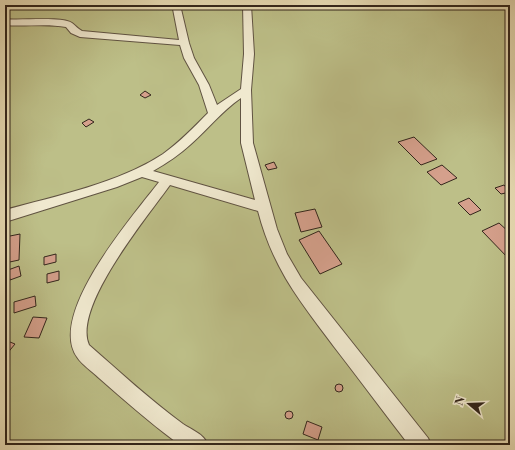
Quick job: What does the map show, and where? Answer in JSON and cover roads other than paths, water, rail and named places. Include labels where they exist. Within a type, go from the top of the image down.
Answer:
[{"type":"street","points":[[174,5],[177,9],[182,25],[184,43],[189,58],[204,85],[214,114]]},
{"type":"street","points":[[247,5],[249,54],[246,90],[247,143],[263,207],[281,257],[296,283],[421,445]]},
{"type":"street","points":[[5,22],[16,24],[54,22],[69,24],[74,31],[80,34],[184,43]]},
{"type":"street","points":[[5,216],[112,184],[141,172],[167,157],[187,141],[222,106],[246,90]]},
{"type":"street","points":[[141,172],[263,207]]},
{"type":"street","points":[[168,180],[105,265],[91,290],[78,322],[78,338],[83,351],[159,418],[178,433],[198,445]]}]
